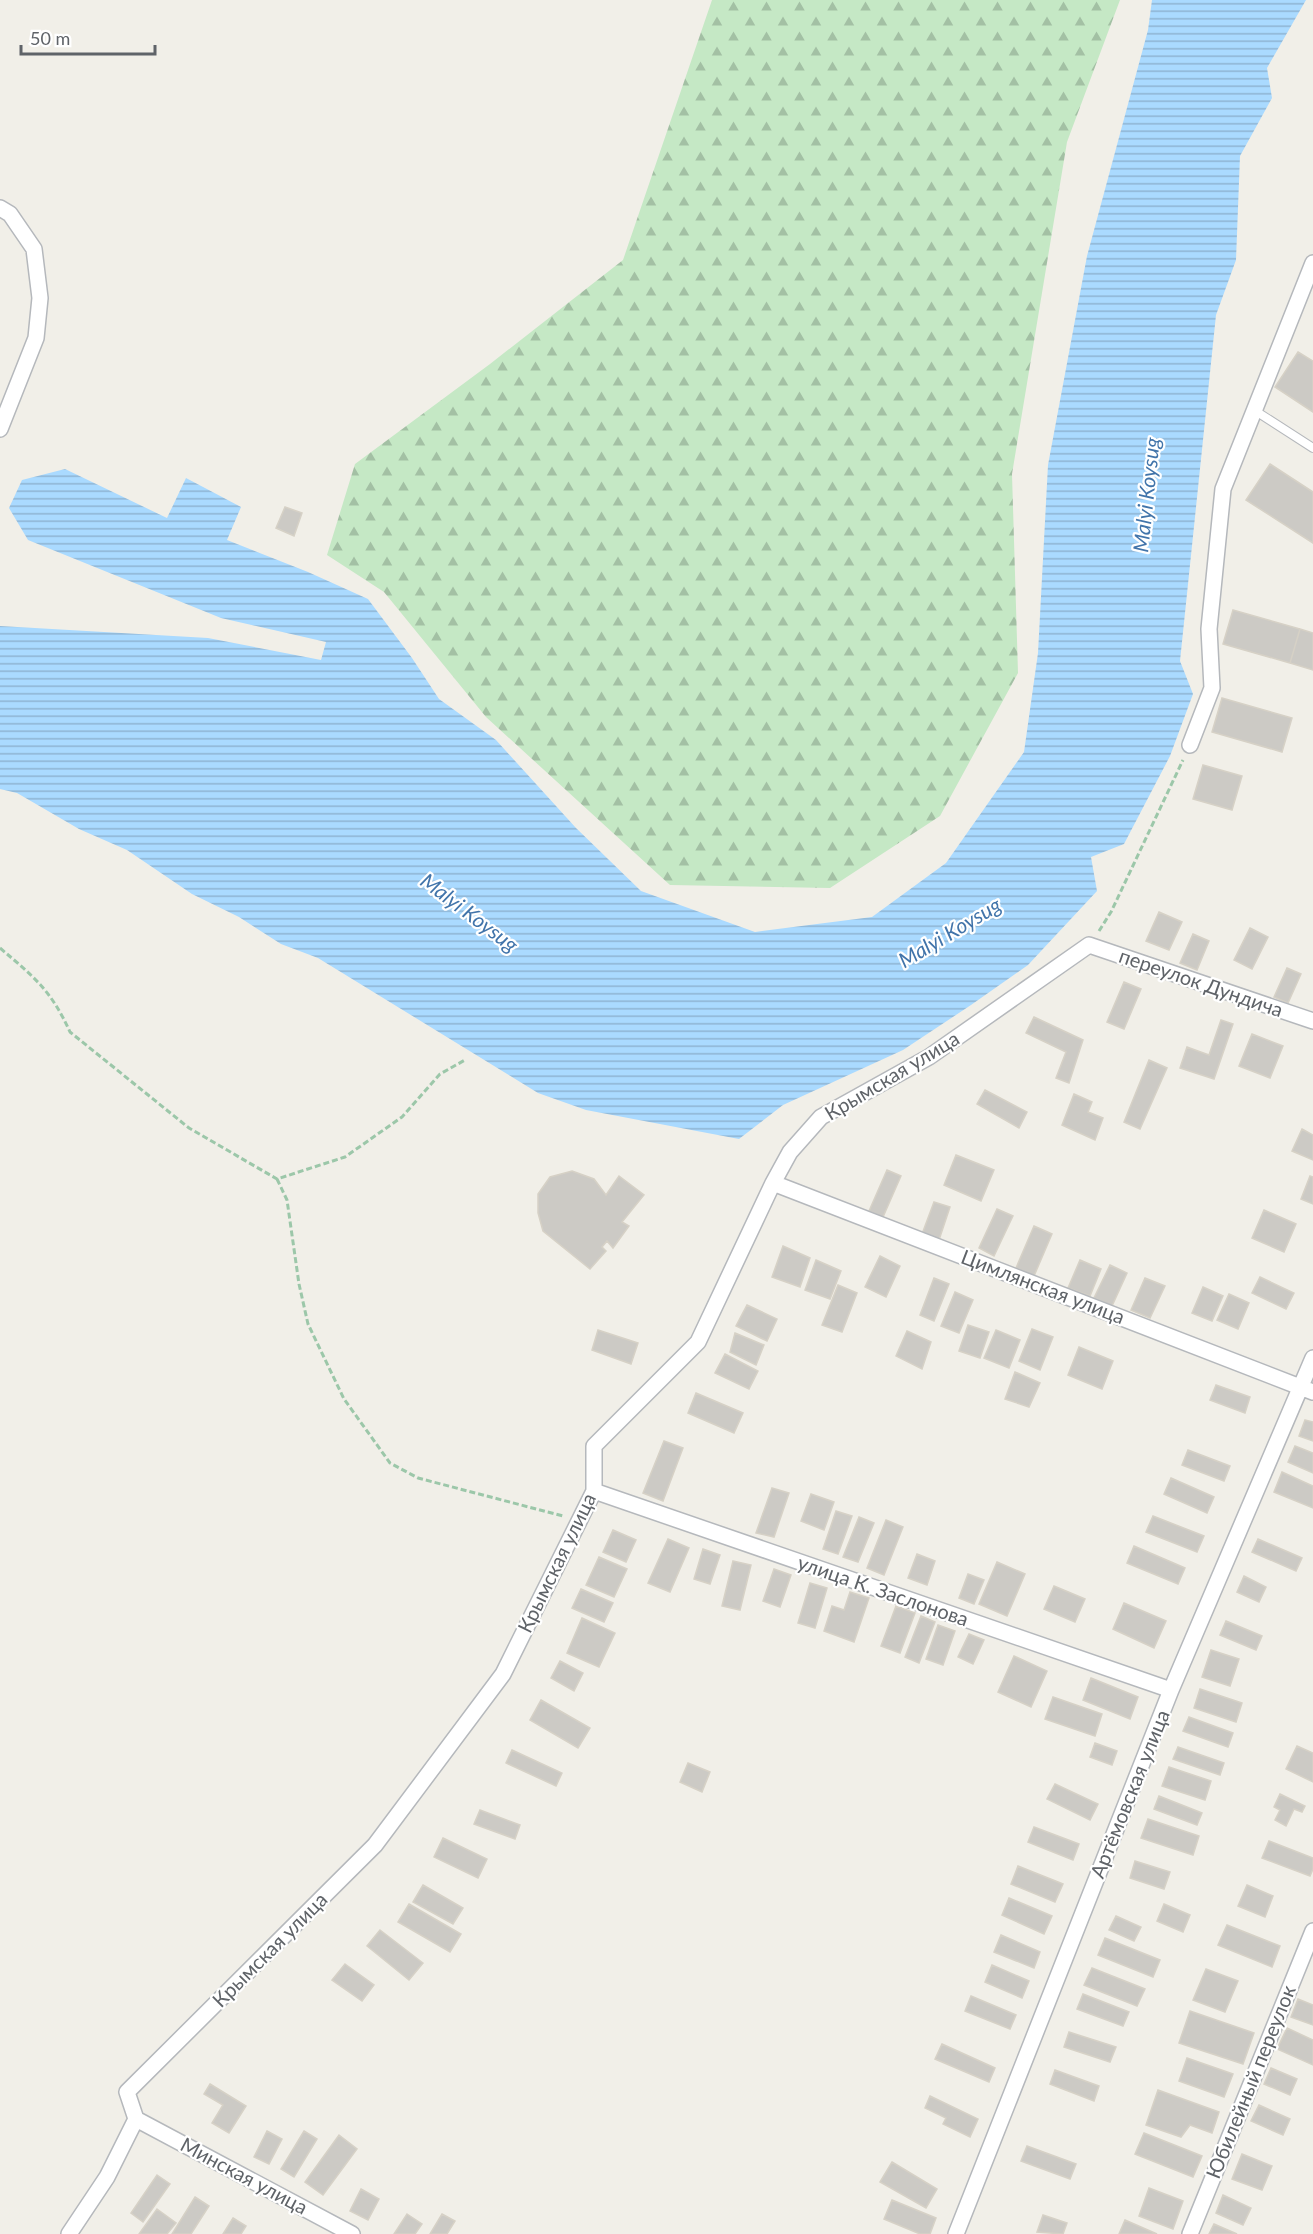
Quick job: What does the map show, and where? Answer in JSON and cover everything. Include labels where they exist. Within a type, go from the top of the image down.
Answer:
[{"type":"street","points":[[0,208],[10,214],[34,249],[40,298],[36,338],[0,429]]},
{"type":"street","points":[[1190,745],[1212,688],[1209,629],[1223,489],[1313,263]]},
{"type":"street","name":"переулок Дундича","points":[[1089,945],[1313,1022]]},
{"type":"street","name":"Крымская улица","points":[[136,2119],[127,2091],[375,1845],[503,1674],[594,1491],[594,1446],[698,1341],[790,1152],[821,1117],[929,1058],[1089,945]]},
{"type":"street","name":"Цимлянская улица","points":[[773,1183],[1307,1390]]},
{"type":"street","name":"Артёмовская улица","points":[[956,2234],[1171,1690],[1307,1390],[1313,1358]]},
{"type":"street","name":"улица К. Заслонова","points":[[594,1491],[1171,1690]]},
{"type":"street","name":"Юбилейный переулок","points":[[1190,2234],[1313,1931]]},
{"type":"street","points":[[69,2234],[107,2177],[136,2119]]},
{"type":"street","name":"Минская улица","points":[[136,2119],[352,2234]]},
{"type":"lane","points":[[1254,410],[1313,448]]},
{"type":"path","points":[[1089,945],[1112,912],[1190,745]]},
{"type":"path","points":[[0,948],[43,984],[60,1009],[70,1032],[189,1128],[277,1179],[287,1200],[299,1284],[308,1324],[344,1400],[390,1463],[418,1478],[579,1521]]},
{"type":"path","points":[[277,1179],[345,1157],[402,1118],[440,1074],[465,1060]]},
{"type":"green space","points":[[712,0],[1120,0],[1067,142],[1012,474],[1018,673],[940,816],[830,888],[670,885],[486,717],[384,592],[327,555],[355,464],[490,364],[623,260]]},
{"type":"water","name":"Malyi Koysug","points":[[1152,0],[1306,0],[1267,68],[1272,98],[1240,156],[1236,260],[1216,315],[1180,661],[1193,694],[1170,756],[1124,844],[1091,857],[1097,891],[1028,965],[971,1005],[903,1050],[783,1105],[739,1139],[586,1110],[538,1093],[318,958],[281,944],[239,917],[192,894],[127,850],[79,829],[17,793],[0,789],[0,626],[208,638],[321,660],[326,642],[221,618],[28,540],[9,508],[22,480],[65,469],[167,518],[186,478],[241,507],[227,540],[368,599],[439,699],[496,740],[576,828],[641,891],[755,932],[872,917],[946,863],[1024,752],[1038,653],[1048,465],[1087,256],[1148,30]]},
{"type":"building","points":[[1298,352],[1313,361],[1313,412],[1275,387]]},
{"type":"building","points":[[1270,464],[1313,492],[1313,543],[1246,500]]},
{"type":"building","points":[[285,507],[302,513],[294,536],[276,528]]},
{"type":"building","points":[[1233,610],[1300,629],[1290,663],[1223,644]]},
{"type":"building","points":[[1300,629],[1313,633],[1313,670],[1290,663]]},
{"type":"building","points":[[1222,698],[1292,718],[1282,752],[1212,732]]},
{"type":"building","points":[[1203,765],[1242,776],[1232,810],[1193,799]]},
{"type":"building","points":[[1159,912],[1182,922],[1169,950],[1146,941]]},
{"type":"building","points":[[1250,928],[1268,937],[1252,969],[1234,960]]},
{"type":"building","points":[[1193,934],[1209,941],[1197,970],[1180,963]]},
{"type":"building","points":[[1287,968],[1301,974],[1288,1003],[1274,997]]},
{"type":"building","points":[[1124,982],[1141,989],[1124,1029],[1107,1022]]},
{"type":"building","points":[[1034,1017],[1083,1040],[1069,1083],[1056,1078],[1066,1052],[1026,1033]]},
{"type":"building","points":[[1221,1020],[1233,1024],[1214,1079],[1180,1068],[1187,1047],[1209,1055]]},
{"type":"building","points":[[1252,1034],[1283,1046],[1270,1078],[1239,1066]]},
{"type":"building","points":[[1149,1060],[1167,1068],[1140,1129],[1124,1122]]},
{"type":"building","points":[[985,1090],[1027,1112],[1019,1128],[977,1104]]},
{"type":"building","points":[[1074,1094],[1092,1102],[1088,1112],[1103,1118],[1095,1140],[1062,1125]]},
{"type":"building","points":[[1302,1129],[1313,1135],[1313,1160],[1292,1151]]},
{"type":"building","points":[[956,1155],[994,1170],[981,1201],[944,1185]]},
{"type":"building","points":[[887,1170],[901,1176],[883,1217],[869,1211]]},
{"type":"building","points":[[572,1171],[594,1179],[606,1195],[619,1176],[644,1195],[622,1222],[629,1226],[613,1248],[607,1241],[602,1247],[606,1251],[590,1269],[543,1231],[538,1213],[538,1194],[550,1177]]},
{"type":"building","points":[[1310,1176],[1313,1177],[1313,1204],[1301,1199]]},
{"type":"building","points":[[934,1202],[950,1207],[939,1240],[922,1234]]},
{"type":"building","points":[[997,1209],[1013,1216],[994,1256],[979,1248]]},
{"type":"building","points":[[1264,1210],[1296,1224],[1284,1252],[1252,1238]]},
{"type":"building","points":[[1034,1226],[1052,1234],[1034,1276],[1016,1268]]},
{"type":"building","points":[[783,1246],[810,1258],[800,1287],[772,1277]]},
{"type":"building","points":[[880,1256],[900,1266],[886,1297],[865,1287]]},
{"type":"building","points":[[816,1260],[841,1271],[830,1299],[805,1290]]},
{"type":"building","points":[[1080,1260],[1101,1269],[1090,1296],[1068,1288]]},
{"type":"building","points":[[1110,1265],[1127,1273],[1112,1306],[1094,1298]]},
{"type":"building","points":[[1260,1277],[1294,1293],[1286,1309],[1252,1293]]},
{"type":"building","points":[[934,1278],[949,1284],[934,1321],[920,1315]]},
{"type":"building","points":[[1145,1278],[1165,1286],[1150,1318],[1131,1310]]},
{"type":"building","points":[[838,1285],[857,1293],[842,1332],[822,1325]]},
{"type":"building","points":[[1203,1287],[1223,1296],[1212,1321],[1192,1313]]},
{"type":"building","points":[[955,1292],[973,1300],[959,1333],[941,1326]]},
{"type":"building","points":[[1229,1294],[1249,1303],[1238,1329],[1217,1320]]},
{"type":"building","points":[[747,1305],[777,1319],[767,1341],[736,1326]]},
{"type":"building","points":[[968,1325],[989,1332],[980,1358],[959,1351]]},
{"type":"building","points":[[1032,1329],[1053,1337],[1040,1370],[1019,1361]]},
{"type":"building","points":[[598,1330],[638,1343],[631,1364],[592,1350]]},
{"type":"building","points":[[996,1330],[1020,1340],[1009,1368],[984,1358]]},
{"type":"building","points":[[907,1331],[931,1342],[922,1369],[896,1356]]},
{"type":"building","points":[[735,1333],[764,1345],[756,1365],[730,1352]]},
{"type":"building","points":[[1079,1347],[1113,1361],[1102,1389],[1068,1375]]},
{"type":"building","points":[[725,1354],[758,1371],[749,1389],[715,1373]]},
{"type":"building","points":[[1015,1372],[1040,1383],[1029,1407],[1005,1399]]},
{"type":"building","points":[[1216,1385],[1250,1397],[1245,1413],[1210,1400]]},
{"type":"building","points":[[696,1393],[743,1413],[734,1433],[688,1413]]},
{"type":"building","points":[[1305,1420],[1313,1422],[1313,1441],[1299,1436]]},
{"type":"building","points":[[664,1441],[683,1448],[663,1501],[643,1493]]},
{"type":"building","points":[[1295,1446],[1313,1453],[1313,1473],[1288,1462]]},
{"type":"building","points":[[1188,1450],[1230,1466],[1224,1481],[1182,1465]]},
{"type":"building","points":[[1282,1472],[1313,1486],[1313,1508],[1274,1492]]},
{"type":"building","points":[[1171,1478],[1214,1497],[1207,1513],[1164,1494]]},
{"type":"building","points":[[772,1488],[789,1493],[774,1537],[756,1533]]},
{"type":"building","points":[[811,1494],[834,1502],[824,1530],[801,1521]]},
{"type":"building","points":[[836,1511],[852,1516],[838,1554],[823,1549]]},
{"type":"building","points":[[1153,1516],[1204,1536],[1197,1552],[1146,1532]]},
{"type":"building","points":[[859,1517],[874,1523],[858,1562],[843,1557]]},
{"type":"building","points":[[886,1520],[903,1527],[884,1575],[867,1568]]},
{"type":"building","points":[[613,1530],[636,1540],[626,1562],[603,1552]]},
{"type":"building","points":[[668,1539],[689,1548],[670,1592],[648,1583]]},
{"type":"building","points":[[1258,1539],[1302,1558],[1296,1571],[1252,1552]]},
{"type":"building","points":[[1134,1546],[1185,1568],[1178,1584],[1127,1563]]},
{"type":"building","points":[[703,1549],[720,1555],[710,1584],[694,1579]]},
{"type":"building","points":[[917,1554],[935,1561],[927,1585],[908,1578]]},
{"type":"building","points":[[599,1557],[627,1569],[614,1597],[586,1585]]},
{"type":"building","points":[[733,1561],[751,1565],[740,1610],[722,1606]]},
{"type":"building","points":[[997,1562],[1025,1574],[1007,1616],[979,1604]]},
{"type":"building","points":[[774,1569],[791,1575],[780,1607],[763,1601]]},
{"type":"building","points":[[968,1574],[984,1580],[974,1604],[959,1598]]},
{"type":"building","points":[[1244,1576],[1266,1587],[1259,1602],[1237,1592]]},
{"type":"building","points":[[810,1583],[827,1588],[815,1628],[798,1623]]},
{"type":"building","points":[[1054,1586],[1085,1599],[1075,1622],[1044,1609]]},
{"type":"building","points":[[581,1589],[613,1603],[604,1622],[572,1608]]},
{"type":"building","points":[[850,1592],[869,1598],[854,1642],[824,1631],[832,1606],[844,1610]]},
{"type":"building","points":[[1124,1603],[1166,1621],[1154,1648],[1113,1629]]},
{"type":"building","points":[[896,1606],[915,1613],[900,1653],[881,1646]]},
{"type":"building","points":[[921,1616],[935,1622],[919,1663],[905,1657]]},
{"type":"building","points":[[582,1618],[615,1633],[599,1667],[567,1653]]},
{"type":"building","points":[[1226,1621],[1262,1636],[1256,1650],[1220,1635]]},
{"type":"building","points":[[938,1625],[955,1631],[943,1665],[926,1659]]},
{"type":"building","points":[[969,1634],[984,1640],[973,1664],[958,1657]]},
{"type":"building","points":[[1211,1650],[1239,1659],[1230,1686],[1202,1677]]},
{"type":"building","points":[[1014,1656],[1047,1671],[1031,1707],[998,1692]]},
{"type":"building","points":[[560,1661],[583,1673],[574,1691],[551,1678]]},
{"type":"building","points":[[1091,1678],[1138,1697],[1130,1719],[1083,1700]]},
{"type":"building","points":[[1200,1689],[1242,1703],[1236,1722],[1194,1708]]},
{"type":"building","points":[[1053,1697],[1102,1714],[1095,1736],[1045,1719]]},
{"type":"building","points":[[541,1700],[590,1728],[578,1748],[530,1720]]},
{"type":"building","points":[[1189,1717],[1233,1733],[1228,1747],[1183,1731]]},
{"type":"building","points":[[1095,1743],[1117,1751],[1112,1765],[1090,1757]]},
{"type":"building","points":[[1297,1746],[1313,1753],[1313,1782],[1286,1769]]},
{"type":"building","points":[[1178,1747],[1224,1763],[1220,1775],[1173,1759]]},
{"type":"building","points":[[512,1750],[562,1773],[556,1786],[506,1763]]},
{"type":"building","points":[[688,1763],[710,1772],[702,1792],[680,1782]]},
{"type":"building","points":[[1169,1767],[1211,1781],[1205,1800],[1162,1786]]},
{"type":"building","points":[[1055,1784],[1098,1804],[1090,1820],[1047,1799]]},
{"type":"building","points":[[1280,1794],[1305,1806],[1302,1812],[1294,1809],[1286,1826],[1275,1820],[1280,1810],[1274,1807]]},
{"type":"building","points":[[1159,1796],[1202,1813],[1197,1825],[1154,1809]]},
{"type":"building","points":[[480,1810],[520,1825],[515,1839],[474,1824]]},
{"type":"building","points":[[1148,1819],[1199,1836],[1193,1855],[1141,1838]]},
{"type":"building","points":[[1034,1827],[1079,1844],[1073,1860],[1028,1842]]},
{"type":"building","points":[[443,1838],[487,1859],[478,1878],[434,1857]]},
{"type":"building","points":[[1269,1841],[1313,1858],[1313,1869],[1310,1876],[1262,1858]]},
{"type":"building","points":[[1135,1861],[1170,1872],[1164,1889],[1130,1878]]},
{"type":"building","points":[[1018,1866],[1063,1884],[1055,1902],[1011,1884]]},
{"type":"building","points":[[423,1885],[463,1908],[453,1924],[413,1902]]},
{"type":"building","points":[[1247,1885],[1273,1896],[1265,1917],[1238,1906]]},
{"type":"building","points":[[1009,1898],[1052,1916],[1044,1934],[1002,1915]]},
{"type":"building","points":[[409,1904],[461,1934],[450,1952],[398,1922]]},
{"type":"building","points":[[1164,1904],[1190,1915],[1183,1932],[1157,1921]]},
{"type":"building","points":[[1116,1916],[1141,1927],[1134,1941],[1109,1930]]},
{"type":"building","points":[[1227,1925],[1280,1946],[1272,1967],[1218,1945]]},
{"type":"building","points":[[380,1930],[423,1963],[409,1980],[367,1946]]},
{"type":"building","points":[[1001,1935],[1040,1952],[1034,1968],[994,1952]]},
{"type":"building","points":[[1105,1938],[1160,1960],[1153,1977],[1098,1955]]},
{"type":"building","points":[[345,1964],[374,1985],[362,2001],[332,1980]]},
{"type":"building","points":[[992,1965],[1029,1981],[1022,1998],[985,1982]]},
{"type":"building","points":[[1092,1968],[1145,1989],[1137,2006],[1084,1985]]},
{"type":"building","points":[[1206,1969],[1238,1981],[1225,2012],[1193,2000]]},
{"type":"building","points":[[1083,1994],[1129,2012],[1123,2026],[1077,2009]]},
{"type":"building","points":[[971,1996],[1016,2015],[1010,2029],[965,2011]]},
{"type":"building","points":[[1298,1999],[1313,2005],[1313,2025],[1291,2017]]},
{"type":"building","points":[[1190,2011],[1254,2033],[1243,2064],[1179,2043]]},
{"type":"building","points":[[1287,2028],[1313,2040],[1313,2065],[1277,2049]]},
{"type":"building","points":[[1069,2032],[1116,2047],[1110,2062],[1064,2047]]},
{"type":"building","points":[[942,2044],[995,2068],[989,2082],[935,2059]]},
{"type":"building","points":[[1187,2058],[1233,2074],[1224,2097],[1179,2081]]},
{"type":"building","points":[[1271,2068],[1297,2079],[1290,2095],[1264,2084]]},
{"type":"building","points":[[1055,2070],[1099,2086],[1094,2101],[1050,2084]]},
{"type":"building","points":[[210,2084],[246,2106],[229,2133],[212,2123],[223,2105],[204,2094]]},
{"type":"building","points":[[1158,2090],[1219,2112],[1212,2133],[1190,2125],[1181,2137],[1146,2125]]},
{"type":"building","points":[[930,2096],[978,2119],[970,2137],[943,2124],[946,2118],[925,2108]]},
{"type":"building","points":[[1259,2105],[1290,2119],[1283,2135],[1251,2121]]},
{"type":"building","points":[[267,2131],[282,2139],[269,2164],[254,2157]]},
{"type":"building","points":[[304,2131],[317,2139],[294,2177],[281,2169]]},
{"type":"building","points":[[1144,2133],[1202,2156],[1193,2177],[1135,2154]]},
{"type":"building","points":[[339,2135],[357,2149],[323,2195],[305,2182]]},
{"type":"building","points":[[1027,2146],[1076,2164],[1070,2179],[1021,2161]]},
{"type":"building","points":[[1242,2154],[1272,2166],[1262,2190],[1232,2179]]},
{"type":"building","points":[[892,2162],[937,2189],[926,2208],[880,2182]]},
{"type":"building","points":[[157,2175],[170,2184],[143,2222],[131,2213]]},
{"type":"building","points":[[1149,2188],[1183,2201],[1173,2229],[1139,2216]]},
{"type":"building","points":[[361,2189],[379,2199],[368,2220],[350,2211]]},
{"type":"building","points":[[1223,2195],[1251,2208],[1243,2225],[1216,2213]]},
{"type":"building","points":[[195,2197],[209,2206],[191,2234],[172,2234]]},
{"type":"building","points":[[892,2200],[936,2218],[930,2234],[920,2234],[884,2219]]},
{"type":"building","points":[[157,2209],[176,2223],[167,2234],[139,2234]]},
{"type":"building","points":[[407,2214],[422,2224],[415,2234],[394,2234]]},
{"type":"building","points":[[442,2214],[455,2221],[447,2234],[430,2234]]},
{"type":"building","points":[[1043,2215],[1067,2223],[1063,2234],[1037,2232]]},
{"type":"building","points":[[233,2218],[246,2226],[241,2234],[223,2234]]},
{"type":"building","points":[[1125,2220],[1157,2234],[1119,2234]]},
{"type":"building","points":[[1214,2224],[1237,2234],[1209,2234]]}]
